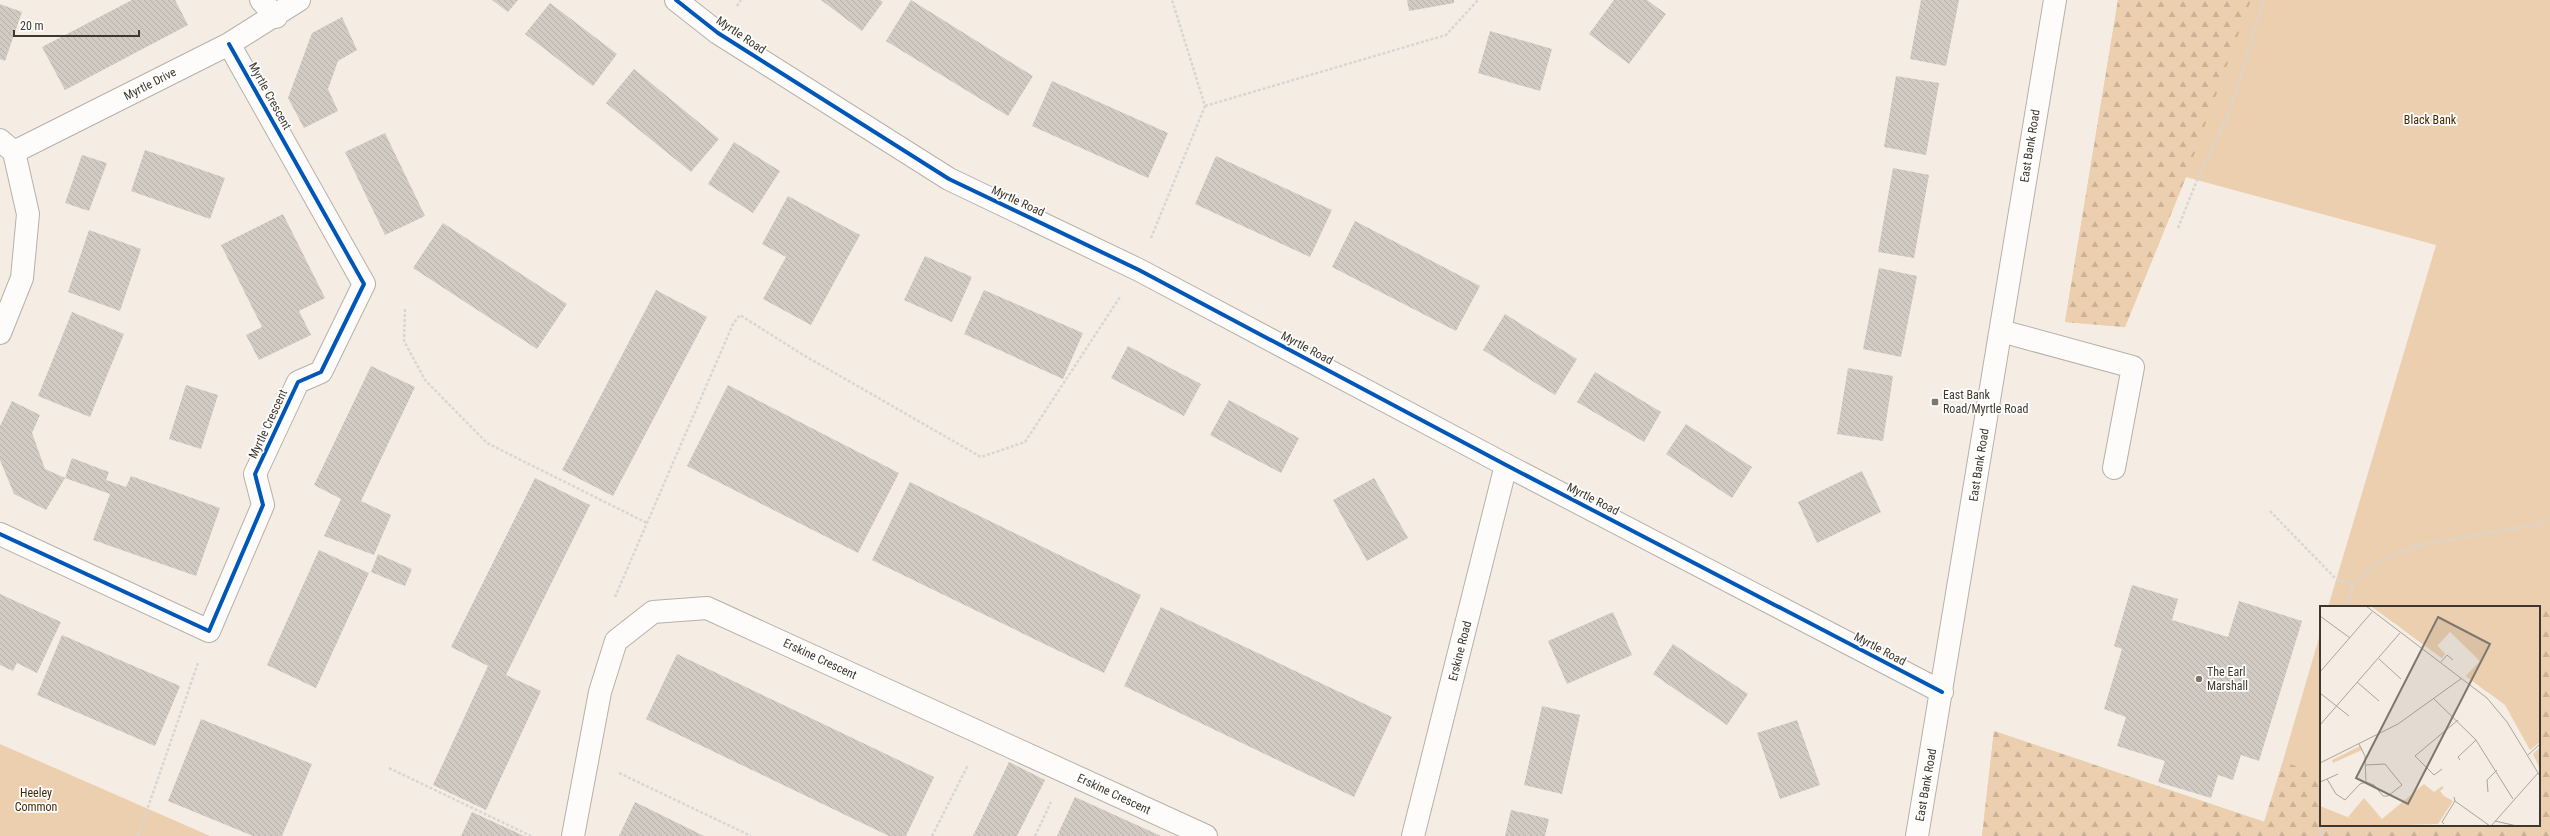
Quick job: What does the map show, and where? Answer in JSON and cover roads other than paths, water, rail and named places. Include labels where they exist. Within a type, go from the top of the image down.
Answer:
[{"type":"street","points":[[261,0],[276,17]]},
{"type":"street","name":"Myrtle Drive","points":[[7,146],[229,44],[276,17],[299,0]]},
{"type":"street","name":"Myrtle Road","points":[[676,0],[718,33],[949,179],[1139,270],[1506,465],[1942,692]]},
{"type":"street","name":"East Bank Road","points":[[1917,836],[1942,692],[2054,0]]},
{"type":"street","name":"Myrtle Crescent","points":[[0,534],[209,631],[262,505],[255,474],[298,382],[321,372],[364,284],[229,44]]},
{"type":"street","points":[[0,333],[22,278],[28,214],[7,146]]},
{"type":"street","points":[[2001,331],[2133,367],[2114,468]]},
{"type":"street","name":"Erskine Road","points":[[1413,836],[1506,465]]},
{"type":"street","name":"Erskine Crescent","points":[[573,836],[600,692],[616,641],[653,612],[707,608],[1206,836]]},
{"type":"place","name":"East Bank Road/Myrtle Road","points":[[1935,402]]},
{"type":"place","name":"The Earl Marshall","points":[[2199,679]]},
{"type":"park label","name":"Black Bank","points":[[2430,120]]},
{"type":"park label","name":"Heeley Common","points":[[36,800]]}]
